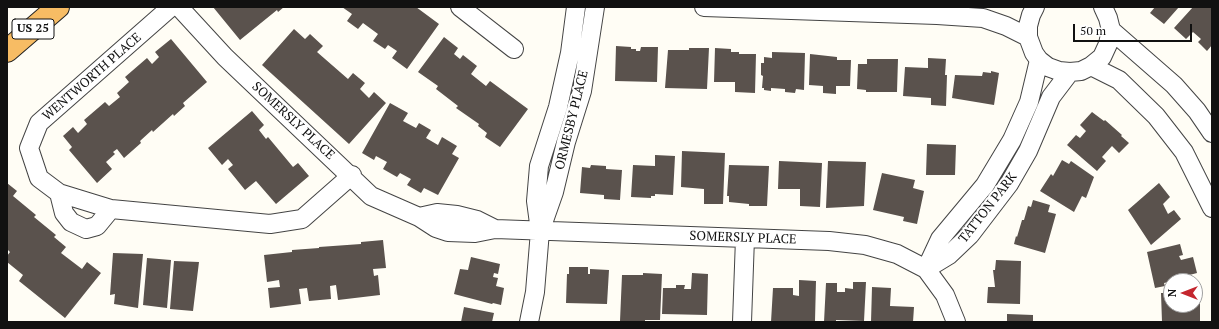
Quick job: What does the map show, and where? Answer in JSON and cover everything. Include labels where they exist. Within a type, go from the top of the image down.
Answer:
[{"type":"highway","name":"US 25","points":[[7,51],[58,7]]},
{"type":"street","name":"WENTWORTH PLACE","points":[[171,7],[39,123],[29,148],[39,178],[59,193],[111,209],[270,224],[302,219],[352,175]]},
{"type":"street","name":"SOMERSLY PLACE","points":[[179,7],[225,57],[352,175],[371,196],[419,217],[437,213],[457,215],[477,220],[495,229],[829,241],[865,245],[896,254],[926,269],[945,295],[956,322]]},
{"type":"street","points":[[460,7],[514,49]]},
{"type":"street","name":"ORMESBY PLACE","points":[[530,322],[535,292],[540,231],[536,201],[539,166],[558,107],[570,53],[576,7]]},
{"type":"street","name":"ORMESBY PLACE","points":[[540,231],[554,192],[566,142],[582,91],[595,7]]},
{"type":"street","points":[[704,7],[821,9],[983,18],[1006,26],[1028,37]]},
{"type":"street","points":[[1035,7],[1029,20],[1028,37],[1030,45],[1039,60],[1048,67],[1059,71],[1070,72],[1081,71],[1091,66],[1102,56],[1108,44],[1111,30],[1103,7]]},
{"type":"street","points":[[1111,30],[1174,85],[1197,112],[1212,134]]},
{"type":"street","name":"TATTON PARK","points":[[926,269],[940,238],[985,185],[1012,140],[1029,102],[1039,60]]},
{"type":"street","points":[[1091,66],[1118,80],[1156,116],[1184,152],[1212,208]]},
{"type":"street","name":"TATTON PARK","points":[[926,269],[949,255],[970,235],[1009,184],[1028,151],[1052,97],[1070,72]]},
{"type":"street","points":[[59,193],[64,213],[71,222],[86,229],[97,226],[111,209]]},
{"type":"street","points":[[742,322],[745,238]]},
{"type":"building","points":[[213,7],[284,7],[278,12],[277,10],[240,40]]},
{"type":"building","points":[[342,7],[416,7],[439,24],[407,69],[392,58],[397,51],[388,45],[385,49],[373,41],[378,34],[363,23],[358,29],[347,21],[352,14]]},
{"type":"building","points":[[1155,7],[1179,7],[1164,24],[1150,13]]},
{"type":"building","points":[[1193,7],[1212,7],[1212,45],[1207,51],[1198,42],[1201,39],[1193,32],[1186,39],[1174,28]]},
{"type":"building","points":[[294,29],[305,39],[310,34],[323,46],[317,52],[348,79],[353,73],[365,83],[360,89],[369,98],[374,92],[386,103],[349,144],[262,65]]},
{"type":"building","points":[[444,37],[458,48],[454,54],[460,59],[463,55],[477,66],[471,74],[486,86],[490,81],[528,109],[500,147],[485,137],[487,133],[478,126],[479,124],[456,108],[458,106],[436,89],[438,86],[418,72]]},
{"type":"building","points":[[171,39],[207,82],[183,103],[185,106],[174,116],[173,114],[153,132],[152,130],[140,141],[141,143],[124,158],[117,149],[113,152],[115,154],[106,162],[112,169],[97,183],[69,150],[72,147],[63,136],[73,127],[78,133],[87,124],[84,120],[105,102],[109,106],[120,97],[117,93],[129,82],[125,77],[147,58],[152,64],[159,57],[155,52]]},
{"type":"building","points":[[616,46],[631,47],[631,49],[636,49],[636,51],[640,51],[641,47],[658,47],[657,82],[615,81]]},
{"type":"building","points":[[689,48],[709,48],[707,89],[665,88],[668,50],[689,50]]},
{"type":"building","points":[[715,48],[731,49],[731,52],[739,52],[739,54],[756,54],[755,93],[735,92],[735,82],[714,82]]},
{"type":"building","points":[[772,52],[805,53],[804,90],[796,89],[795,93],[785,92],[785,89],[771,88],[771,91],[764,90],[764,88],[762,88],[763,76],[761,75],[761,63],[764,63],[764,57],[772,58]]},
{"type":"building","points":[[810,54],[837,57],[837,60],[851,60],[850,86],[836,86],[836,94],[823,93],[823,86],[809,85]]},
{"type":"building","points":[[928,58],[946,59],[946,106],[931,105],[931,98],[903,96],[905,67],[928,68]]},
{"type":"building","points":[[867,59],[898,59],[897,92],[866,92],[866,90],[857,89],[858,64],[867,64]]},
{"type":"building","points":[[991,71],[999,73],[994,105],[952,98],[955,75],[982,76],[983,72],[991,73]]},
{"type":"building","points":[[390,103],[408,113],[403,121],[416,128],[419,123],[431,130],[426,138],[438,145],[442,137],[457,146],[452,154],[459,158],[438,195],[424,188],[421,193],[407,185],[411,179],[400,173],[397,177],[383,169],[387,162],[376,156],[374,160],[362,153]]},
{"type":"building","points":[[252,111],[264,125],[259,130],[266,139],[268,137],[293,167],[298,163],[309,176],[276,204],[256,181],[245,190],[228,169],[233,165],[228,159],[222,165],[208,148]]},
{"type":"building","points":[[1092,112],[1104,121],[1105,120],[1129,143],[1119,153],[1112,146],[1102,157],[1106,161],[1097,171],[1067,145],[1076,135],[1080,138],[1086,131],[1080,125]]},
{"type":"building","points":[[927,144],[956,145],[955,175],[926,175]]},
{"type":"building","points":[[682,151],[725,153],[723,204],[704,204],[704,189],[681,187]]},
{"type":"building","points":[[655,155],[675,156],[673,195],[655,194],[655,196],[651,196],[651,198],[631,197],[633,165],[655,166]]},
{"type":"building","points":[[1062,160],[1069,164],[1071,161],[1094,177],[1086,198],[1082,196],[1074,212],[1040,191],[1051,174],[1053,176]]},
{"type":"building","points":[[779,161],[822,163],[820,207],[800,206],[800,189],[778,189]]},
{"type":"building","points":[[828,161],[866,162],[864,206],[826,208]]},
{"type":"building","points":[[591,165],[606,166],[606,169],[622,170],[620,200],[604,199],[604,195],[580,193],[582,167],[590,168]]},
{"type":"building","points":[[729,165],[769,166],[767,206],[749,206],[749,204],[729,202],[729,196],[727,196]]},
{"type":"building","points":[[882,173],[915,180],[913,188],[924,191],[917,224],[903,221],[904,217],[873,210]]},
{"type":"building","points":[[7,183],[17,191],[13,196],[36,215],[34,217],[56,235],[54,237],[66,247],[61,253],[82,269],[87,262],[101,273],[65,318],[19,281],[23,275],[7,262],[7,256],[10,252],[7,249]]},
{"type":"building","points":[[1159,183],[1170,197],[1163,204],[1168,214],[1174,210],[1181,219],[1151,245],[1128,210]]},
{"type":"building","points":[[1033,200],[1050,205],[1048,212],[1056,214],[1045,253],[1014,244],[1028,206],[1031,207]]},
{"type":"building","points":[[383,240],[386,268],[373,269],[374,276],[378,275],[380,295],[338,300],[336,285],[330,286],[331,299],[309,301],[307,288],[299,289],[301,304],[270,308],[268,288],[280,287],[279,280],[267,282],[264,255],[292,252],[292,250],[361,244],[361,242]]},
{"type":"building","points":[[1180,244],[1183,255],[1179,256],[1181,260],[1193,257],[1197,273],[1163,273],[1163,286],[1155,288],[1147,252]]},
{"type":"building","points":[[113,253],[143,254],[138,308],[114,304],[115,294],[110,295]]},
{"type":"building","points":[[471,257],[500,264],[498,274],[494,273],[493,277],[498,278],[496,286],[504,288],[501,305],[454,294],[460,269],[468,270]]},
{"type":"building","points":[[147,258],[171,260],[167,308],[143,305]]},
{"type":"building","points":[[996,260],[1021,261],[1020,304],[987,303],[988,287],[995,287],[993,270],[995,270]]},
{"type":"building","points":[[174,261],[199,262],[193,311],[170,309]]},
{"type":"building","points":[[569,267],[588,267],[588,274],[590,274],[590,269],[609,270],[607,304],[566,303],[567,274],[569,274]]},
{"type":"building","points":[[643,273],[662,274],[660,320],[645,320],[645,322],[620,321],[622,275],[643,275]]},
{"type":"building","points":[[692,273],[708,274],[707,315],[662,314],[663,288],[676,288],[676,285],[685,285],[684,289],[691,289]]},
{"type":"building","points":[[799,280],[816,281],[815,321],[771,322],[773,288],[793,288],[793,295],[799,296]]},
{"type":"building","points":[[853,282],[866,282],[864,321],[836,320],[836,322],[824,322],[826,283],[837,283],[837,292],[845,292],[845,288],[853,289]]},
{"type":"building","points":[[872,287],[891,288],[890,306],[914,307],[913,322],[871,322]]},
{"type":"building","points":[[1161,293],[1163,293],[1163,313],[1200,313],[1200,322],[1162,322]]},
{"type":"building","points":[[464,307],[494,313],[492,322],[461,322]]},
{"type":"building","points":[[1007,314],[1033,315],[1033,322],[1007,322]]}]
